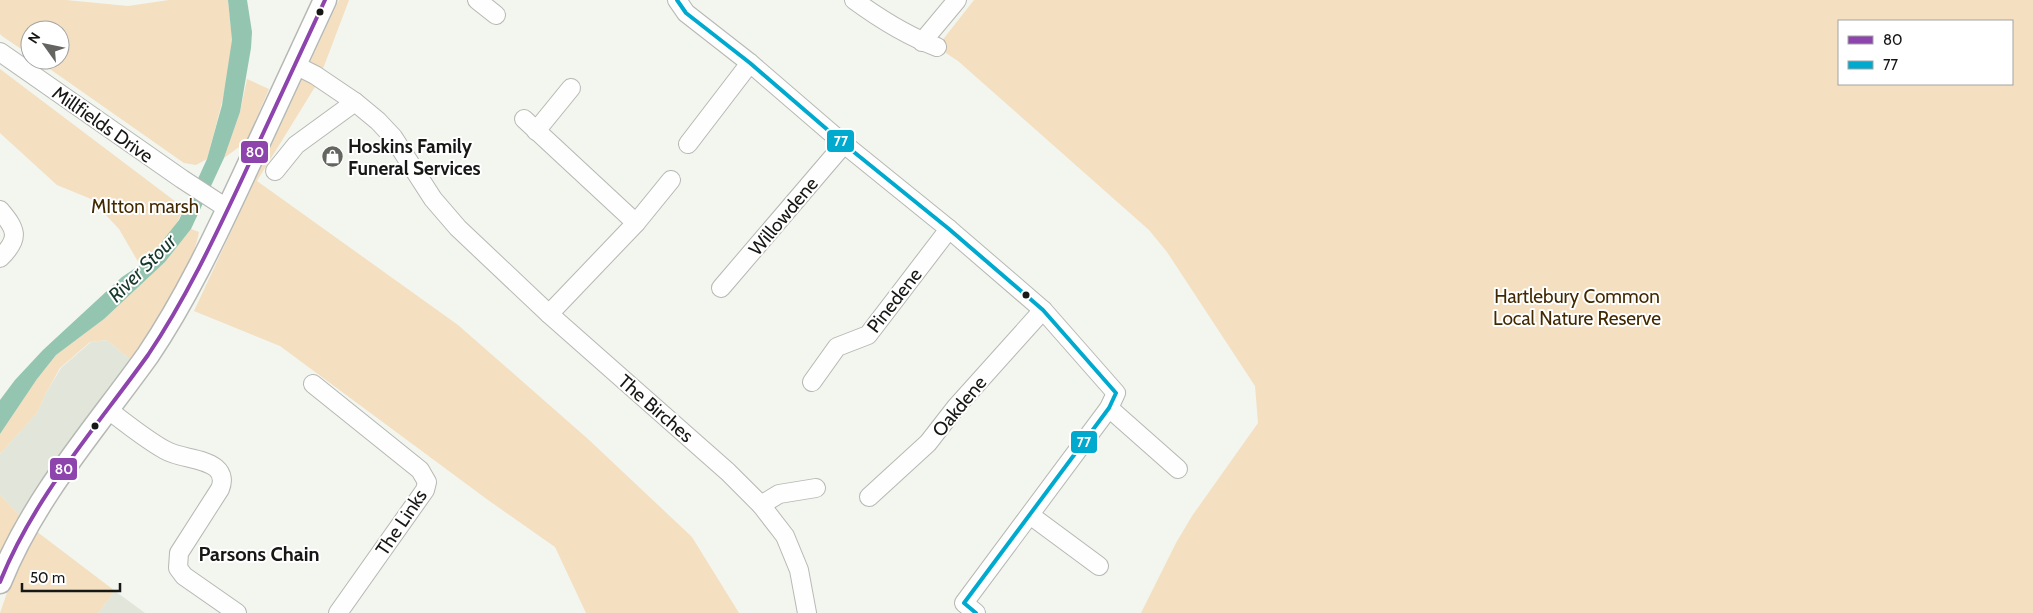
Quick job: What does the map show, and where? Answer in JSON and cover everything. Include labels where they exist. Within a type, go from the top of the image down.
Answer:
[{"type":"main road","points":[[0,582],[21,535],[45,495],[164,332],[186,293],[222,205],[295,65],[325,0]]},
{"type":"street","points":[[677,0],[686,13],[750,63],[1043,310],[1116,393],[1109,408],[964,604],[976,613]]},
{"type":"street","points":[[854,0],[886,22],[930,44],[957,0]]},
{"type":"street","name":"Millfields Drive","points":[[0,52],[222,205]]},
{"type":"street","points":[[688,144],[750,63]]},
{"type":"street","name":"The Birches","points":[[295,65],[355,102],[378,121],[393,138],[433,200],[458,228],[549,314],[728,472],[761,505],[785,536],[799,570],[807,613]]},
{"type":"street","points":[[571,89],[530,125],[636,223]]},
{"type":"street","points":[[275,171],[296,145],[355,102]]},
{"type":"street","name":"Willowdene","points":[[721,288],[844,144]]},
{"type":"street","points":[[549,314],[636,223],[671,180]]},
{"type":"street","points":[[0,210],[14,227],[14,238],[0,258]]},
{"type":"street","name":"Pinedene","points":[[812,382],[837,347],[868,335],[949,229]]},
{"type":"street","name":"Oakdene","points":[[869,497],[928,443],[956,406],[1043,310]]},
{"type":"street","name":"The Links","points":[[313,384],[420,470],[427,482],[424,490],[338,613]]},
{"type":"street","points":[[1109,408],[1178,469]]},
{"type":"street","points":[[107,409],[164,450],[185,458],[202,461],[219,472],[223,479],[220,489],[179,553],[178,568],[184,576],[237,613]]},
{"type":"street","points":[[761,505],[779,494],[816,488]]},
{"type":"street","points":[[1030,515],[1099,566]]},
{"type":"shaded area","points":[[107,340],[131,360],[37,487],[20,516],[0,495],[0,454],[37,413],[61,368],[91,342]]},
{"type":"shaded area","points":[[115,591],[145,613],[98,613]]},
{"type":"green space","points":[[0,0],[66,0],[128,6],[169,0],[228,0],[232,42],[222,101],[207,159],[196,165],[184,163],[51,70],[70,70],[70,20],[20,20],[20,48],[0,34]]},
{"type":"green space","points":[[339,0],[349,0],[318,82],[257,181],[458,325],[588,439],[692,537],[739,613],[586,613],[555,547],[488,500],[280,346],[194,311]]},
{"type":"green space","name":"Hartlebury Common Local Nature Reserve","points":[[974,0],[2033,0],[2033,613],[1141,613],[1176,543],[1192,516],[1258,423],[1255,386],[1167,252],[1149,230],[958,61],[937,47]]},
{"type":"green space","name":"MItton marsh","points":[[0,69],[184,208],[169,234],[140,265],[119,229],[91,199],[57,185],[0,133]]},
{"type":"green space","points":[[247,79],[269,89],[246,142],[224,158],[240,112]]},
{"type":"green space","points":[[191,229],[199,232],[188,265],[171,299],[131,360],[107,340],[90,342],[60,368],[37,413],[0,454],[0,434],[37,379],[56,355],[104,319],[165,262]]},
{"type":"green space","points":[[0,495],[20,516],[0,556]]},
{"type":"green space","points":[[36,531],[115,591],[98,613],[0,613],[15,570]]},
{"type":"water","name":"River Stour","points":[[228,0],[247,0],[252,32],[251,48],[240,112],[224,158],[191,229],[165,262],[104,319],[56,355],[37,379],[0,434],[0,400],[15,380],[43,350],[122,277],[140,265],[153,253],[179,220],[207,159],[222,105],[232,40]]},
{"type":"transit line","name":"80","points":[[0,582],[14,551],[48,492],[148,355],[187,291],[210,247],[325,0]]},
{"type":"transit line","name":"77","points":[[677,0],[686,13],[750,63],[1043,310],[1116,393],[1109,408],[964,603],[976,613]]},
{"type":"place","name":"Hoskins Family Funeral Services","points":[[332,157]]},
{"type":"district","name":"Parsons Chain","points":[[259,554]]}]
